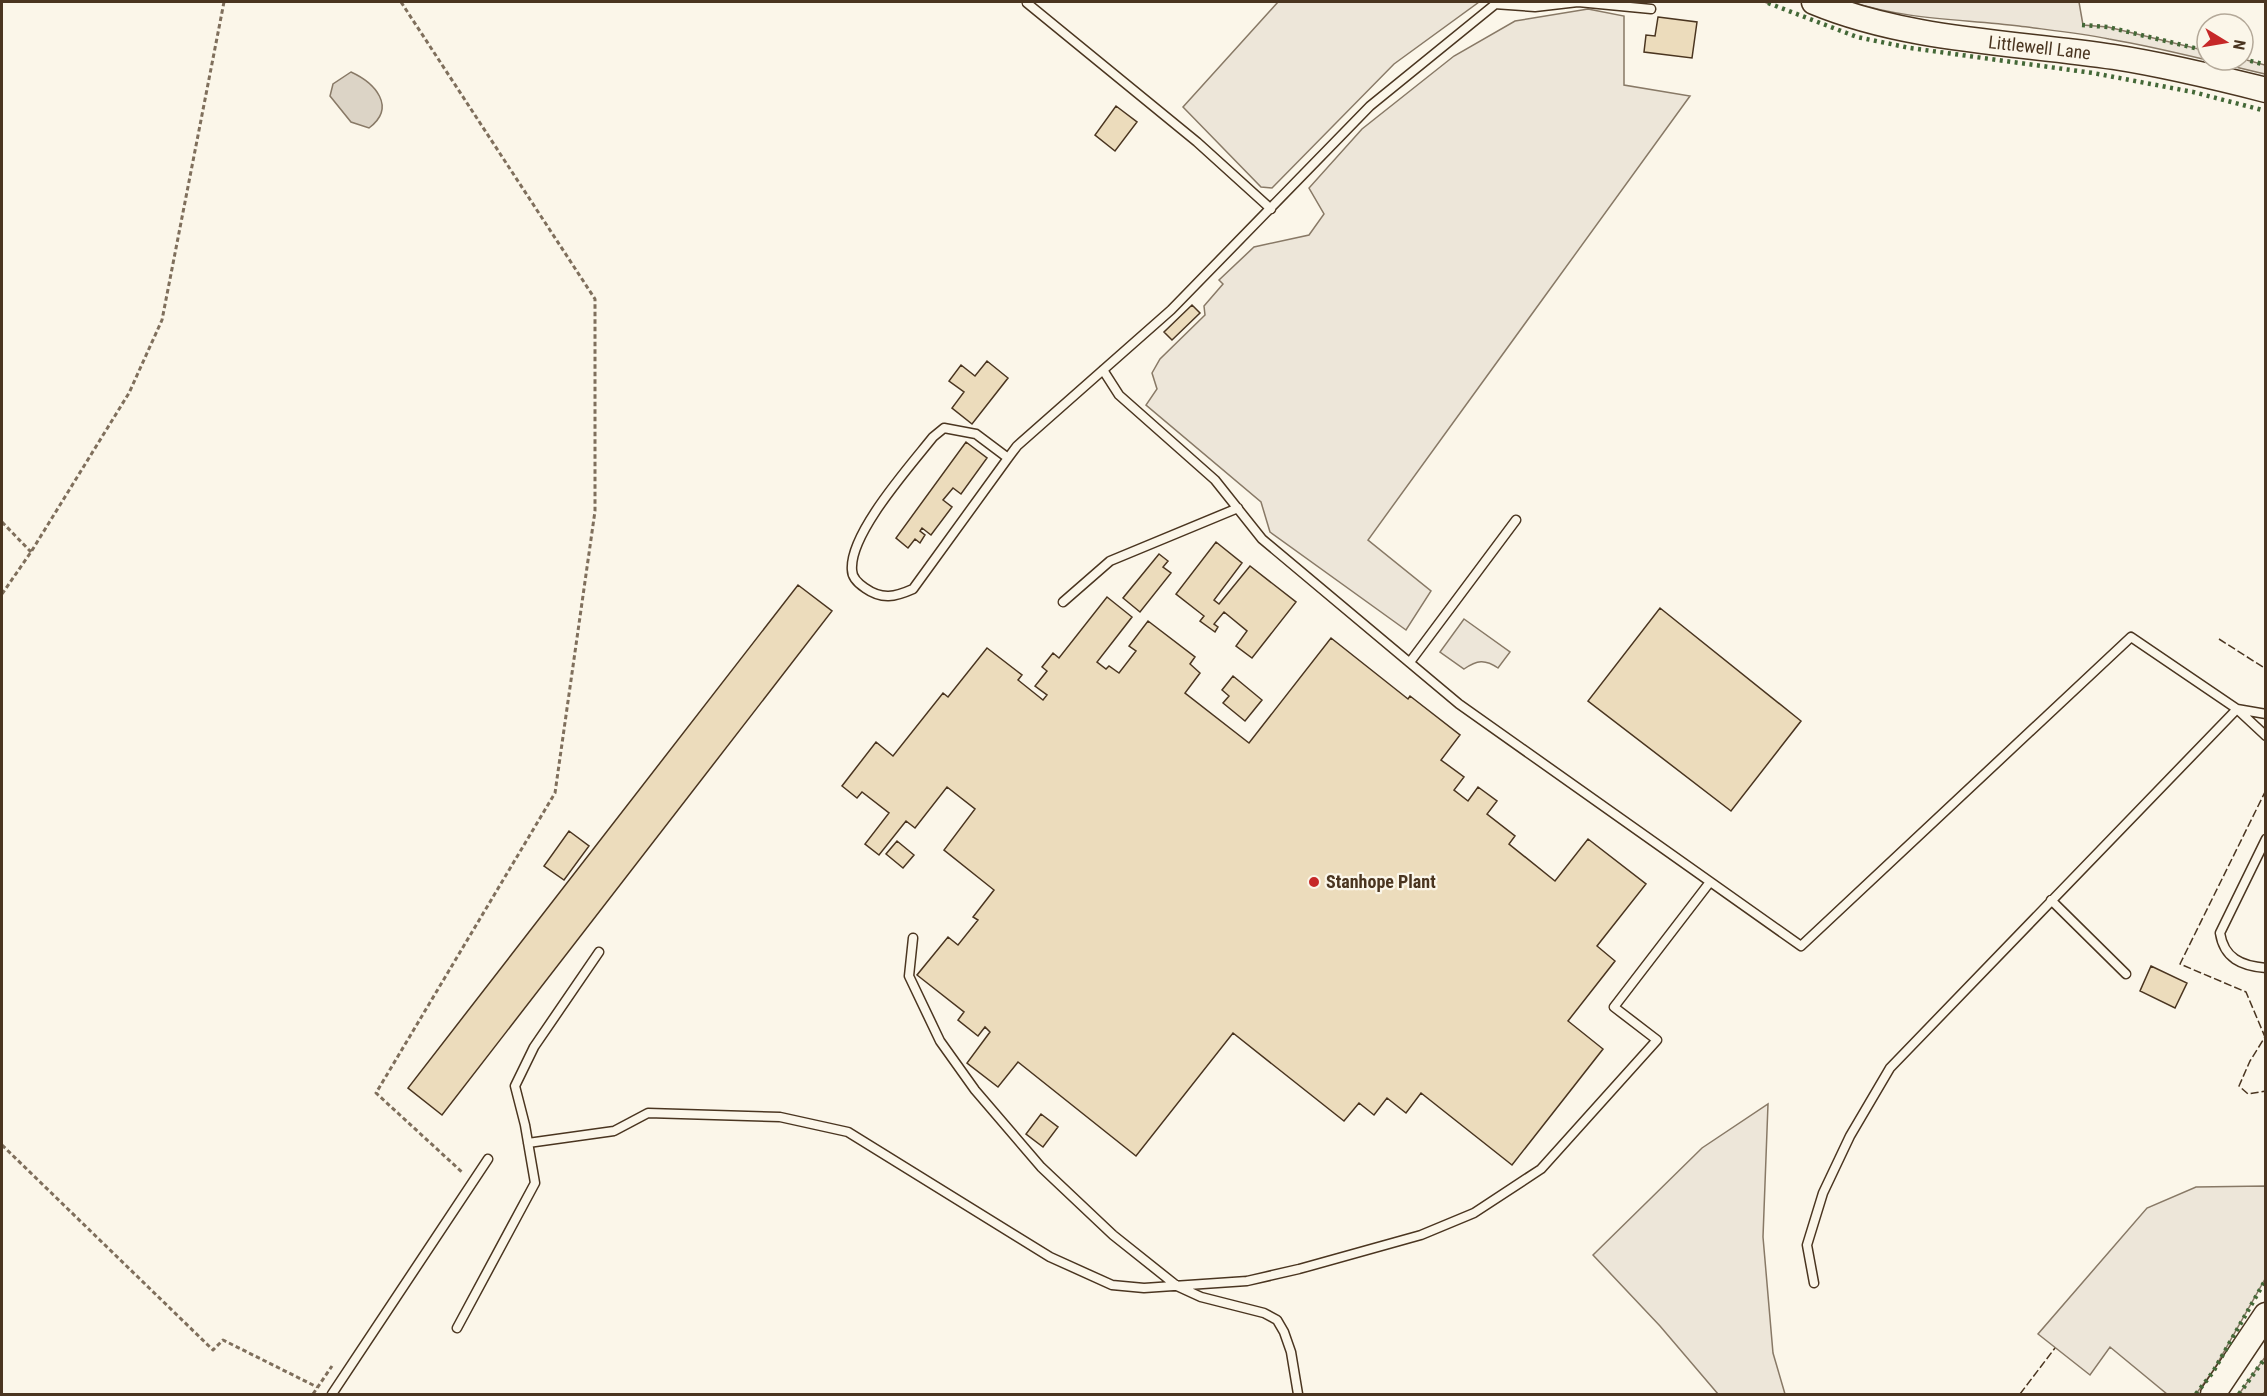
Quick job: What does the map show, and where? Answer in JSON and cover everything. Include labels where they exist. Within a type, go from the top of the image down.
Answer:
[{"type":"street","name":"Littlewell Lane","points":[[1814,2],[1864,20],[1909,30],[2114,57],[2179,68],[2265,90]]},
{"type":"street","points":[[2213,1395],[2265,1315]]},
{"type":"lane","points":[[1008,458],[976,434],[944,428],[933,437],[875,513],[861,538],[853,558],[852,572],[857,582],[870,591],[895,597],[913,589],[1017,446],[1171,310],[1370,106],[1496,3],[1535,7],[1578,2],[1651,9]]},
{"type":"lane","points":[[1027,3],[1197,142],[1271,209]]},
{"type":"lane","points":[[1103,370],[1119,395],[1215,480],[1262,539],[1459,704],[1801,946],[2131,637],[2237,709],[2265,736]]},
{"type":"lane","points":[[1063,602],[1110,561],[1238,508]]},
{"type":"lane","points":[[1410,662],[1516,520]]},
{"type":"lane","points":[[2237,709],[2265,714]]},
{"type":"lane","points":[[1814,1283],[1808,1245],[1823,1193],[1850,1136],[1890,1068],[2237,709]]},
{"type":"lane","points":[[2265,839],[2220,933],[2221,944],[2230,958],[2253,967],[2265,968]]},
{"type":"lane","points":[[528,1143],[614,1131],[648,1113],[780,1117],[848,1132],[1050,1257],[1112,1285],[1144,1288],[1247,1281],[1421,1235],[1474,1213],[1541,1169],[1657,1040],[1614,1007],[1710,882]]},
{"type":"lane","points":[[2051,900],[2126,974]]},
{"type":"lane","points":[[913,938],[909,976],[940,1041],[975,1090],[1041,1167],[1113,1235],[1177,1286],[1201,1298],[1264,1313],[1277,1320],[1291,1352],[1298,1395]]},
{"type":"lane","points":[[457,1328],[535,1183],[515,1086],[534,1047],[599,952]]},
{"type":"lane","points":[[332,1395],[488,1160]]},
{"type":"path","points":[[2,594],[31,552],[129,393],[162,320],[224,2]]},
{"type":"path","points":[[401,2],[595,299],[595,510],[555,794],[376,1093],[466,1176]]},
{"type":"path","points":[[2,522],[31,552]]},
{"type":"path","points":[[2,1145],[212,1349],[223,1340],[317,1387]]},
{"type":"path","points":[[313,1395],[338,1358]]},
{"type":"shaded area","points":[[1278,2],[1479,2],[1394,64],[1272,188],[1261,187],[1183,107]]},
{"type":"shaded area","points":[[1852,2],[2079,2],[2083,25],[2108,27],[2195,48],[2195,57],[2086,35],[1914,16]]},
{"type":"shaded area","points":[[1588,9],[1624,16],[1624,85],[1690,96],[1368,540],[1431,591],[1406,630],[1270,532],[1261,502],[1146,405],[1157,389],[1152,373],[1160,359],[1205,315],[1204,306],[1223,284],[1219,280],[1254,247],[1309,235],[1324,214],[1309,188],[1362,129],[1454,56],[1515,21]]},
{"type":"shaded area","points":[[2255,62],[2265,65],[2265,74],[2255,71]]},
{"type":"shaded area","points":[[351,72],[368,82],[380,96],[381,112],[369,128],[351,122],[330,96],[333,84]]},
{"type":"shaded area","points":[[1464,619],[1510,652],[1498,668],[1481,662],[1464,669],[1440,652]]},
{"type":"shaded area","points":[[1768,1104],[1763,1237],[1773,1353],[1785,1394],[1718,1394],[1660,1326],[1593,1255],[1702,1148]]},
{"type":"shaded area","points":[[2265,1186],[2265,1279],[2213,1371],[2196,1394],[2167,1394],[2110,1347],[2090,1375],[2038,1334],[2147,1208],[2196,1187]]},
{"type":"shaded area","points":[[2265,1357],[2265,1392],[2263,1394],[2239,1394]]},
{"type":"building","points":[[1658,17],[1697,22],[1692,58],[1644,52],[1646,35],[1655,36]]},
{"type":"building","points":[[1116,106],[1137,122],[1115,151],[1095,135]]},
{"type":"building","points":[[1192,305],[1200,313],[1172,340],[1164,332]]},
{"type":"building","points":[[987,361],[1008,378],[972,424],[952,408],[964,392],[949,381],[961,365],[975,376]]},
{"type":"building","points":[[966,442],[987,458],[961,494],[953,488],[943,500],[952,507],[931,535],[922,528],[920,531],[925,535],[920,543],[915,539],[908,548],[896,538]]},
{"type":"building","points":[[1216,542],[1242,563],[1214,600],[1219,604],[1250,566],[1296,602],[1252,658],[1236,646],[1247,631],[1224,612],[1214,624],[1218,627],[1215,632],[1200,621],[1204,616],[1176,594]]},
{"type":"building","points":[[1159,554],[1168,561],[1163,567],[1171,573],[1140,612],[1123,598]]},
{"type":"building","points":[[798,585],[832,611],[442,1115],[408,1088]]},
{"type":"building","name":"Stanhope Plant","points":[[1107,597],[1132,617],[1097,662],[1106,669],[1109,666],[1119,673],[1136,651],[1129,646],[1148,621],[1195,657],[1190,664],[1200,673],[1185,693],[1249,743],[1331,638],[1408,699],[1410,696],[1460,735],[1441,760],[1464,777],[1454,790],[1468,801],[1478,787],[1497,801],[1487,814],[1515,836],[1509,844],[1555,881],[1588,839],[1646,884],[1597,946],[1615,961],[1568,1021],[1603,1049],[1512,1165],[1421,1093],[1406,1113],[1387,1098],[1374,1115],[1359,1103],[1344,1121],[1233,1033],[1136,1156],[1018,1062],[998,1087],[967,1063],[990,1032],[985,1027],[978,1036],[958,1020],[964,1012],[917,975],[948,937],[958,945],[978,920],[973,917],[994,890],[944,850],[975,809],[947,787],[915,828],[906,821],[879,855],[865,844],[889,813],[862,792],[857,798],[842,786],[876,742],[893,756],[943,693],[948,697],[987,648],[1022,675],[1018,680],[1043,700],[1047,695],[1035,686],[1047,671],[1042,667],[1053,653],[1059,658]]},
{"type":"building","points":[[1660,608],[1801,721],[1731,811],[1588,701]]},
{"type":"building","points":[[1233,676],[1262,700],[1245,721],[1223,703],[1229,696],[1222,690]]},
{"type":"building","points":[[569,831],[589,846],[564,880],[544,866]]},
{"type":"building","points":[[897,841],[914,855],[903,868],[886,854]]},
{"type":"building","points":[[2151,966],[2187,983],[2175,1008],[2140,991]]},
{"type":"building","points":[[1041,1114],[1058,1127],[1043,1147],[1026,1134]]},
{"type":"hedge","points":[[1768,3],[1857,37],[1910,48],[2093,73],[2193,92],[2266,111]]},
{"type":"hedge","points":[[2082,25],[2108,27],[2195,48]]},
{"type":"hedge","points":[[2255,62],[2266,65]]},
{"type":"hedge","points":[[2196,1394],[2213,1372],[2266,1279]]},
{"type":"hedge","points":[[2239,1394],[2266,1357]]},
{"type":"fence","points":[[1764,2],[1768,3]]},
{"type":"fence","points":[[2219,639],[2266,669]]},
{"type":"fence","points":[[2266,790],[2180,964],[2246,992],[2265,1037],[2250,1061],[2239,1086],[2248,1094],[2266,1091]]},
{"type":"fence","points":[[2020,1394],[2055,1348]]},
{"type":"place","name":"Stanhope Plant","points":[[1314,882]]}]
